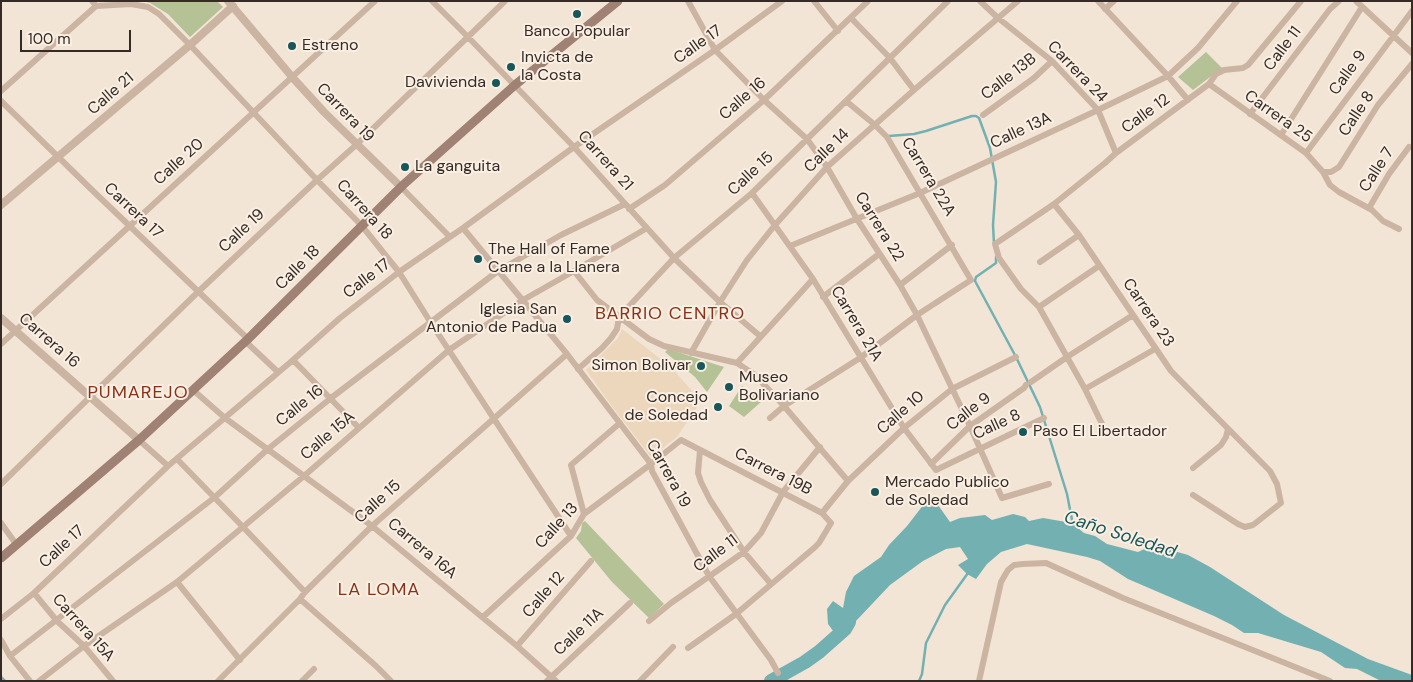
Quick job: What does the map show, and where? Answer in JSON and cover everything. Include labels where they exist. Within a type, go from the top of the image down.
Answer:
[{"type":"main road","name":"Calle 18","points":[[1,558],[139,440],[246,340],[401,188],[514,85],[618,1]]},
{"type":"street","name":"Calle 20","points":[[1,344],[375,1]]},
{"type":"street","name":"Carrera 21","points":[[432,1],[574,146],[674,258],[720,302],[760,336]]},
{"type":"street","name":"Calle 19","points":[[1,484],[199,291],[356,145],[505,1]]},
{"type":"street","name":"Carrera 22","points":[[688,1],[715,50],[806,139],[828,167],[856,219],[917,315],[1002,498],[1049,484]]},
{"type":"street","name":"Calle 17","points":[[1,619],[34,593],[168,466],[340,318],[399,272],[463,228],[574,146],[715,50],[782,1]]},
{"type":"street","points":[[814,1],[838,30]]},
{"type":"street","name":"Calle 16","points":[[10,656],[215,497],[268,449],[331,398],[498,271],[561,235],[627,207],[665,186],[764,100],[868,1]]},
{"type":"street","name":"Calle 15","points":[[578,369],[611,338],[617,328],[619,317],[674,258],[752,193],[948,1]]},
{"type":"street","name":"Carrera 24","points":[[980,1],[998,18],[1052,61],[1098,110],[1116,153]]},
{"type":"street","name":"Calle 14","points":[[691,353],[747,260],[775,225],[828,167],[1018,1]]},
{"type":"street","points":[[1098,1],[1188,100]]},
{"type":"street","points":[[1105,9],[1114,1]]},
{"type":"street","name":"Calle 13A","points":[[790,246],[920,193],[1168,76],[1198,48],[1237,1]]},
{"type":"street","name":"Calle 12","points":[[1040,307],[1021,289],[1004,266],[999,258],[995,244],[1054,204],[1105,164],[1116,153],[1209,84],[1216,74],[1224,70],[1243,68],[1301,1]]},
{"type":"street","name":"Calle 11","points":[[1250,114],[1330,9],[1339,1]]},
{"type":"street","points":[[1356,1],[1412,53]]},
{"type":"street","points":[[1,91],[94,3]]},
{"type":"street","name":"Carrera 18","points":[[94,3],[131,4],[148,7],[159,14],[362,226],[399,272],[572,536]]},
{"type":"street","name":"Carrera 19","points":[[233,3],[292,78],[356,145],[449,236]]},
{"type":"street","name":"Calle 21","points":[[1,206],[190,45],[233,3]]},
{"type":"street","points":[[1281,135],[1362,7]]},
{"type":"street","name":"Calle 9","points":[[1306,153],[1412,11]]},
{"type":"street","points":[[851,18],[890,58],[914,90]]},
{"type":"street","name":"Calle 13B","points":[[983,115],[1034,78],[1052,61]]},
{"type":"street","name":"Calle 8","points":[[1323,172],[1332,172],[1339,167],[1378,105],[1412,64]]},
{"type":"street","name":"Carrera 25","points":[[1209,84],[1306,153],[1323,172],[1330,184],[1339,192],[1372,210],[1383,221],[1399,229]]},
{"type":"street","name":"Carrera 17","points":[[1,101],[199,291],[278,372]]},
{"type":"street","name":"Carrera 22A","points":[[846,101],[887,137],[971,280],[917,315]]},
{"type":"street","name":"Calle 7","points":[[1368,208],[1389,174],[1409,147]]},
{"type":"street","name":"Carrera 21A","points":[[752,193],[812,278],[904,428],[936,470]]},
{"type":"street","name":"Carrera 23","points":[[1054,204],[1079,235],[1171,371],[1270,471],[1277,484],[1281,503],[1253,525],[1245,527],[1192,495]]},
{"type":"street","name":"Carrera 19","points":[[463,228],[567,354],[650,464],[709,576],[771,660],[778,673]]},
{"type":"street","name":"Calle 15A","points":[[39,681],[84,646],[177,582],[304,476],[449,350],[523,300],[647,228]]},
{"type":"street","points":[[1040,262],[1079,235]]},
{"type":"street","points":[[900,286],[952,245]]},
{"type":"street","points":[[823,297],[879,254]]},
{"type":"street","points":[[1099,266],[1040,307],[1103,426]]},
{"type":"street","points":[[574,272],[597,300],[650,339],[664,346],[737,363],[755,375],[848,481]]},
{"type":"street","points":[[737,363],[812,278]]},
{"type":"street","points":[[770,418],[784,406],[860,358],[917,315]]},
{"type":"street","name":"Calle 9","points":[[931,464],[970,426],[1067,357],[1133,315]]},
{"type":"street","name":"Carrera 16","points":[[1,318],[168,466]]},
{"type":"street","points":[[1085,389],[1156,349]]},
{"type":"street","name":"Calle 15","points":[[218,681],[372,526],[567,354]]},
{"type":"street","name":"Calle 10","points":[[822,514],[848,481],[904,428],[952,389],[1016,357]]},
{"type":"street","points":[[293,360],[359,428]]},
{"type":"street","name":"Carrera 16A","points":[[193,390],[225,418],[372,526],[517,646],[552,680]]},
{"type":"street","name":"Calle 8","points":[[936,470],[1044,418]]},
{"type":"street","points":[[584,514],[571,465],[620,423]]},
{"type":"street","points":[[1193,468],[1221,444],[1226,437],[1228,429]]},
{"type":"street","name":"Calle 13","points":[[482,617],[572,536],[584,514],[681,440]]},
{"type":"street","name":"Carrera 19B","points":[[681,440],[783,492],[822,514],[830,523],[819,543],[772,584]]},
{"type":"street","name":"Calle 11","points":[[649,621],[664,608],[744,552],[761,533],[783,492],[820,448]]},
{"type":"street","points":[[688,648],[736,614],[772,584],[744,552],[710,500],[698,473],[700,450]]},
{"type":"street","points":[[177,459],[305,592]]},
{"type":"street","points":[[1,523],[16,544]]},
{"type":"street","name":"Calle 12","points":[[517,646],[591,561]]},
{"type":"street","points":[[979,681],[1001,582],[1008,570],[1014,565],[1038,563],[1046,563],[1122,598],[1330,681]]},
{"type":"street","points":[[177,582],[240,660]]},
{"type":"street","name":"Carrera 15A","points":[[34,593],[57,621],[84,646],[112,681]]},
{"type":"street","points":[[300,599],[391,681]]},
{"type":"street","name":"Calle 11A","points":[[552,680],[630,603]]},
{"type":"street","points":[[1,640],[10,656],[30,681]]},
{"type":"street","points":[[640,681],[673,647]]},
{"type":"street","points":[[302,681],[314,669]]},
{"type":"green space","points":[[143,1],[217,1],[223,7],[190,37],[168,14]]},
{"type":"green space","points":[[1206,52],[1222,68],[1193,90],[1178,77]]},
{"type":"green space","points":[[668,349],[724,367],[707,392],[695,377],[665,352]]},
{"type":"green space","points":[[742,386],[761,402],[744,417],[729,406]]},
{"type":"green space","points":[[585,521],[664,604],[649,618],[612,582],[576,538],[581,531],[582,523]]},
{"type":"shaded area","points":[[622,329],[671,367],[701,401],[677,437],[651,457],[586,370],[618,338]]},
{"type":"water","points":[[931,495],[950,522],[960,518],[985,515],[992,520],[1013,514],[1025,517],[1029,521],[1043,518],[1072,523],[1084,533],[1095,536],[1107,544],[1138,552],[1153,545],[1188,555],[1284,615],[1368,659],[1412,675],[1412,681],[1381,681],[1357,669],[1345,668],[1321,652],[1258,633],[1244,633],[1214,616],[1128,579],[1100,561],[1027,544],[1001,552],[987,564],[976,579],[967,574],[958,565],[968,559],[960,547],[946,549],[923,561],[890,585],[838,640],[828,624],[827,609],[833,601],[843,608],[846,592],[854,576],[881,557]]},
{"type":"waterway","points":[[889,136],[914,134],[972,116],[979,118],[990,148],[996,182],[993,225],[994,244]]},
{"type":"waterway","points":[[996,257],[996,263],[976,277],[975,281],[1016,357],[1040,407],[1067,494],[1073,525]]},
{"type":"waterway","points":[[919,681],[922,674],[926,643],[945,605],[968,573]]},
{"type":"waterway","name":"Caño Soledad","points":[[771,681],[819,652],[845,629],[849,622]]},
{"type":"waterway","points":[[1,677],[5,681]]},
{"type":"place","name":"Banco Popular","points":[[577,14]]},
{"type":"place","name":"Estreno","points":[[292,46]]},
{"type":"place","name":"Invicta de la Costa","points":[[511,67]]},
{"type":"place","name":"Davivienda","points":[[496,83]]},
{"type":"place","name":"La ganguita","points":[[405,167]]},
{"type":"place","name":"The Hall of Fame Carne a la Llanera","points":[[478,259]]},
{"type":"place","name":"Iglesia San Antonio de Padua","points":[[567,319]]},
{"type":"place","name":"Simon Bolivar","points":[[701,366]]},
{"type":"place","name":"Museo Bolivariano","points":[[729,387]]},
{"type":"place","name":"Concejo de Soledad","points":[[718,407]]},
{"type":"place","name":"Paso El Libertador","points":[[1023,432]]},
{"type":"place","name":"Mercado Publico de Soledad","points":[[875,492]]},
{"type":"district","name":"BARRIO CENTRO","points":[[670,314]]},
{"type":"district","name":"PUMAREJO","points":[[138,393]]},
{"type":"district","name":"LA LOMA","points":[[379,590]]}]
